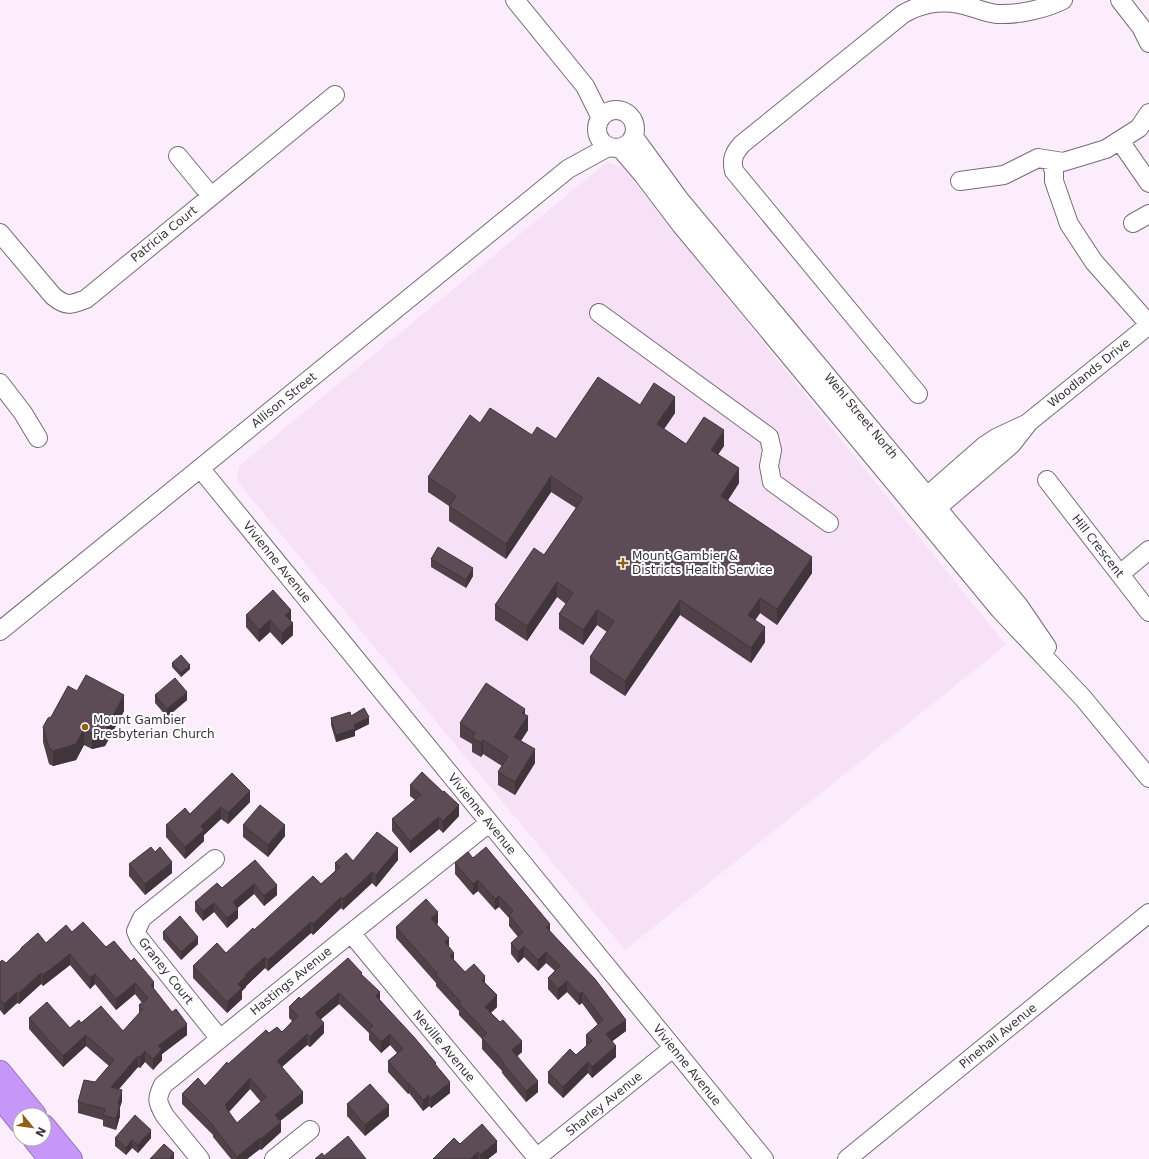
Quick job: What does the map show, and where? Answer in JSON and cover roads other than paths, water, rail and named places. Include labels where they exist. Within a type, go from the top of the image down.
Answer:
[{"type":"highway","points":[[0,1072],[28,1107]]},
{"type":"highway","points":[[0,1097],[12,1112]]},
{"type":"highway","points":[[52,1135],[72,1159]]},
{"type":"highway","points":[[40,1147],[50,1159]]},
{"type":"street","points":[[515,0],[585,86],[617,110],[624,112],[632,118],[635,123],[636,130],[634,137],[629,144],[614,148],[603,143],[599,125],[585,86]]},
{"type":"street","points":[[918,394],[734,171],[732,162],[734,153],[742,144],[897,19],[916,6],[928,3],[945,2],[997,14],[1030,10],[1063,0]]},
{"type":"street","points":[[1120,0],[1141,27],[1149,42]]},
{"type":"street","name":"Patricia Court","points":[[0,233],[53,296],[62,303],[73,304],[86,299],[335,95]]},
{"type":"street","points":[[599,125],[606,114],[617,110]]},
{"type":"street","points":[[960,181],[1004,175],[1038,158],[1063,162],[1106,150],[1139,128],[1149,113]]},
{"type":"street","name":"Allison Street","points":[[568,169],[599,125]]},
{"type":"street","name":"Wehl Street North","points":[[634,137],[680,200],[1019,606],[1083,698]]},
{"type":"street","points":[[1120,141],[1149,182]]},
{"type":"street","name":"Allison Street","points":[[0,631],[568,169],[614,148]]},
{"type":"street","name":"Wehl Street North","points":[[614,148],[643,175],[685,230],[1000,610],[1083,698],[1149,778]]},
{"type":"street","points":[[178,156],[212,196]]},
{"type":"street","points":[[1050,160],[1054,171],[1054,181],[1069,224],[1094,262],[1149,324]]},
{"type":"street","points":[[1133,223],[1149,214]]},
{"type":"street","points":[[599,312],[769,437],[772,450],[770,466],[772,482],[829,523]]},
{"type":"street","name":"Woodlands Drive","points":[[919,512],[1011,445],[1029,422],[1149,324]]},
{"type":"street","points":[[0,383],[23,413],[38,438]]},
{"type":"street","name":"Vivienne Avenue","points":[[200,468],[764,1159]]},
{"type":"street","name":"Hill Crescent","points":[[1047,480],[1149,612]]},
{"type":"street","points":[[1120,574],[1149,550]]},
{"type":"street","name":"Hastings Avenue","points":[[200,1159],[165,1116],[158,1103],[158,1097],[163,1085],[350,933],[489,823]]},
{"type":"street","name":"Graney Court","points":[[215,859],[142,918],[136,931],[139,938],[220,1039]]},
{"type":"street","name":"Pinehall Avenue","points":[[847,1159],[1149,914]]},
{"type":"street","name":"Neville Avenue","points":[[350,933],[536,1159]]},
{"type":"street","name":"Sharley Avenue","points":[[536,1159],[673,1048]]},
{"type":"street","points":[[274,1159],[310,1130]]},
{"type":"place","name":"Mount Gambier & Districts Health Service","points":[[623,563]]},
{"type":"place","name":"Mount Gambier Presbyterian Church","points":[[85,727]]}]
